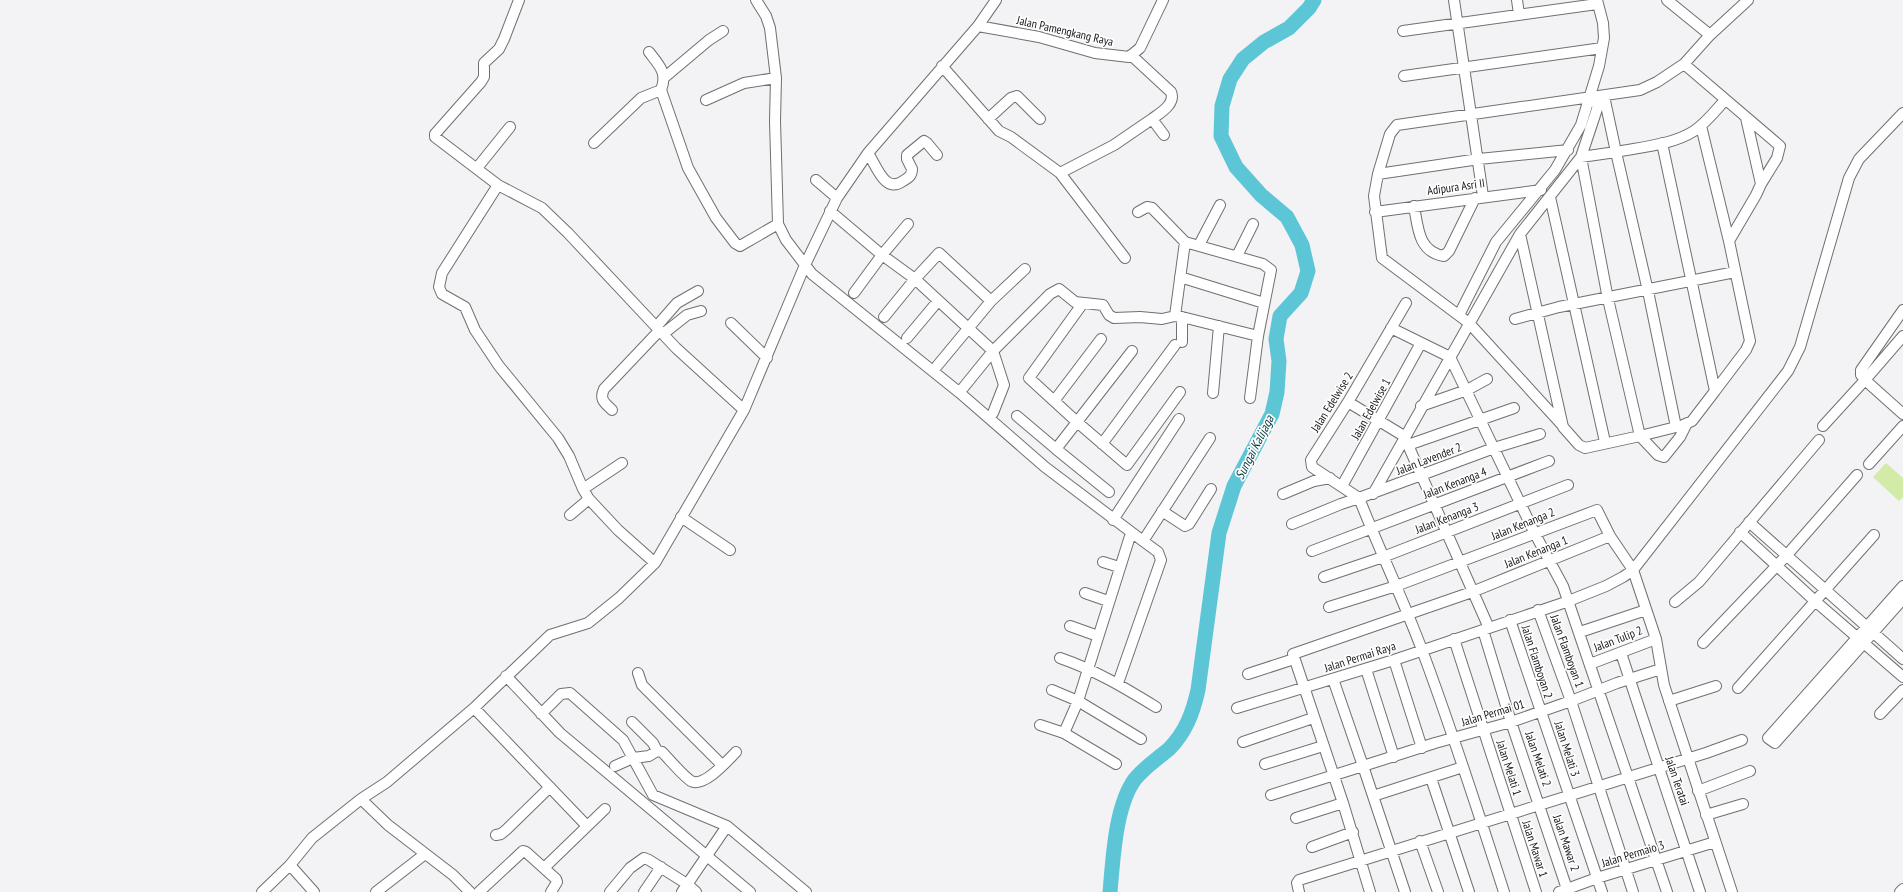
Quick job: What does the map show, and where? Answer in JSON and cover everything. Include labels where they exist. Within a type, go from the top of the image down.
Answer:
[{"type":"street","points":[[520,0],[499,49],[484,63],[484,77],[481,82],[435,135],[498,185],[539,206],[558,223],[659,331],[744,410]]},
{"type":"street","points":[[756,0],[766,16],[770,28],[776,78],[775,121],[778,224],[786,240],[812,274],[954,389],[1045,467],[1158,552],[1161,560],[1118,683]]},
{"type":"street","points":[[262,892],[290,865],[312,838],[361,799],[387,782],[474,708],[550,635],[588,623],[619,598],[655,563],[744,410],[805,265],[837,198],[868,153],[978,26],[996,0]]},
{"type":"street","points":[[1060,173],[1114,145],[1170,104],[1173,96],[1171,92],[1131,55],[1140,48],[1163,0]]},
{"type":"street","points":[[1414,206],[1420,240],[1434,252],[1444,256],[1479,197],[1479,159],[1454,0]]},
{"type":"street","points":[[1517,0],[1520,14]]},
{"type":"street","points":[[1667,0],[1710,35]]},
{"type":"street","points":[[1686,425],[1640,436],[1605,442],[1585,448],[1582,447],[1469,323],[1384,261],[1381,255],[1374,196],[1378,174],[1390,134],[1396,126],[1472,113],[1640,90],[1657,82],[1684,64],[1710,35],[1748,0]]},
{"type":"street","points":[[1372,494],[1406,441],[1421,406],[1520,234],[1581,157],[1597,109],[1604,38],[1603,23],[1597,2],[1402,31]]},
{"type":"street","name":"Jalan Pamengkang Raya","points":[[978,26],[1040,37],[1095,53],[1123,57],[1131,55]]},
{"type":"street","points":[[723,31],[708,40],[665,77],[661,90],[688,168],[716,218],[735,243],[740,246],[778,224]]},
{"type":"street","points":[[1404,76],[1602,48]]},
{"type":"street","points":[[649,52],[660,65],[665,77]]},
{"type":"street","points":[[1684,64],[1780,146],[1777,158],[1729,241]]},
{"type":"street","points":[[942,66],[998,131],[1011,137],[1060,173],[1125,258]]},
{"type":"street","points":[[706,100],[744,83],[776,78]]},
{"type":"street","points":[[594,143],[641,98],[661,90]]},
{"type":"street","points":[[988,119],[1010,98],[1017,96],[1040,119]]},
{"type":"street","points":[[1459,315],[1496,242],[1541,190],[1568,150],[1597,97]]},
{"type":"street","points":[[1597,97],[1616,152],[1648,291],[1676,427]]},
{"type":"street","points":[[1581,157],[1662,143],[1685,136],[1701,126],[1725,100]]},
{"type":"street","points":[[1633,570],[1788,371],[1800,347],[1849,178],[1859,160],[1903,113]]},
{"type":"street","points":[[1152,118],[1164,135]]},
{"type":"street","points":[[1746,118],[1761,184]]},
{"type":"street","points":[[1581,157],[1608,298],[1640,436],[1658,455],[1664,457],[1680,438],[1686,425],[1698,415],[1750,344],[1729,241],[1701,126]]},
{"type":"street","points":[[477,168],[510,127]]},
{"type":"street","points":[[868,153],[887,183],[893,186],[910,176],[912,170],[906,159],[907,155],[924,141],[927,142],[937,155]]},
{"type":"street","points":[[1662,143],[1715,391]]},
{"type":"street","points":[[1378,174],[1479,159],[1568,150]]},
{"type":"street","points":[[816,180],[837,198]]},
{"type":"street","points":[[498,185],[442,273],[439,287],[442,294],[465,307],[475,330],[499,366],[558,438],[570,456],[583,489],[589,499],[618,530],[655,563]]},
{"type":"street","name":"Adipura Asri II","points":[[1375,212],[1479,197],[1541,190]]},
{"type":"street","points":[[1550,197],[1605,442]]},
{"type":"street","points":[[1199,245],[1220,205]]},
{"type":"street","points":[[1138,212],[1147,207],[1152,208],[1185,242],[1263,264],[1271,270],[1258,336],[1250,398]]},
{"type":"street","points":[[830,211],[882,255],[914,279],[969,327],[993,351],[1004,385],[993,413]]},
{"type":"street","points":[[854,293],[882,255],[908,224]]},
{"type":"street","points":[[1237,256],[1253,224]]},
{"type":"street","points":[[1520,234],[1563,427]]},
{"type":"street","points":[[1102,444],[1179,343],[1180,277],[1185,242]]},
{"type":"street","points":[[884,317],[914,279],[939,253],[992,301]]},
{"type":"street","points":[[937,366],[992,301],[1025,269]]},
{"type":"street","points":[[1515,319],[1537,312],[1648,291],[1735,272]]},
{"type":"street","points":[[1180,277],[1264,303]]},
{"type":"street","points":[[963,388],[993,351],[1054,290],[1059,289],[1075,302],[1103,305],[1109,315],[1114,318],[1162,319],[1179,316],[1258,336]]},
{"type":"street","points":[[612,410],[603,401],[601,395],[604,389],[659,331],[677,303],[698,291]]},
{"type":"street","points":[[907,338],[938,301]]},
{"type":"street","points":[[1083,303],[1029,378],[1076,422],[1127,465],[1180,392]]},
{"type":"street","name":"Jalan Edelwise 2","points":[[1359,498],[1312,467],[1311,460],[1348,402],[1406,303]]},
{"type":"street","points":[[659,331],[687,315],[701,311]]},
{"type":"street","points":[[1902,313],[1861,370],[1861,375],[1903,414]]},
{"type":"street","points":[[731,323],[767,358]]},
{"type":"street","points":[[1213,393],[1219,326]]},
{"type":"street","points":[[1391,328],[1450,357],[1481,419],[1534,532],[1569,600],[1598,691],[1629,776],[1668,892]]},
{"type":"street","points":[[1823,426],[1903,336]]},
{"type":"street","points":[[1054,401],[1102,339]]},
{"type":"street","name":"Jalan Edelwise 1","points":[[1342,486],[1380,420],[1421,343]]},
{"type":"street","points":[[1056,449],[1132,351]]},
{"type":"street","points":[[1421,406],[1466,390],[1487,379]]},
{"type":"street","points":[[1348,402],[1380,420],[1406,441]]},
{"type":"street","points":[[1406,441],[1514,408]]},
{"type":"street","points":[[1017,416],[1109,492]]},
{"type":"street","points":[[1114,520],[1179,419]]},
{"type":"street","points":[[1869,464],[1903,426]]},
{"type":"street","name":"Jalan Lavender 2","points":[[1292,524],[1341,504],[1372,494],[1494,448],[1540,434]]},
{"type":"street","points":[[1143,541],[1210,438]]},
{"type":"street","points":[[1675,602],[1699,582],[1819,440]]},
{"type":"street","name":"Jalan Melati 2","points":[[1406,441],[1436,504],[1486,629],[1511,722],[1539,805]]},
{"type":"street","name":"Jalan Kenanga 4","points":[[1312,550],[1549,460]]},
{"type":"street","points":[[583,489],[622,463]]},
{"type":"street","points":[[1703,643],[1786,556],[1857,475]]},
{"type":"street","points":[[1284,494],[1314,481],[1330,478]]},
{"type":"street","name":"Jalan Kenanga 3","points":[[1324,578],[1384,557],[1568,485]]},
{"type":"street","points":[[1162,511],[1185,526],[1189,524],[1211,489]]},
{"type":"street","points":[[1359,498],[1370,528],[1384,557],[1422,650],[1454,739],[1504,892]]},
{"type":"street","points":[[570,515],[589,499]]},
{"type":"street","name":"Jalan Kenanga 2","points":[[1329,607],[1396,586],[1507,544],[1534,532],[1597,510],[1610,536]]},
{"type":"street","points":[[681,517],[730,550]]},
{"type":"street","points":[[1749,522],[1824,591],[1903,658]]},
{"type":"street","points":[[1740,532],[1815,601],[1861,639],[1903,677]]},
{"type":"street","points":[[1064,733],[1078,701],[1108,601],[1131,533]]},
{"type":"street","points":[[1738,688],[1874,535]]},
{"type":"street","points":[[1610,536],[1633,570],[1656,639],[1661,669],[1669,701],[1732,892]]},
{"type":"street","name":"Jalan Kenanga 1","points":[[1294,659],[1293,654],[1472,592],[1610,536]]},
{"type":"street","points":[[1103,562],[1119,567]]},
{"type":"street","name":"Jalan Permai Raya","points":[[1237,708],[1366,669],[1486,629],[1606,586],[1633,570]]},
{"type":"street","points":[[1861,639],[1775,743],[1773,743],[1768,738],[1869,630],[1903,586]]},
{"type":"street","points":[[1085,593],[1108,601]]},
{"type":"street","points":[[1869,630],[1903,599]]},
{"type":"street","name":"Jalan Flamboyan 1","points":[[1538,610],[1571,701],[1633,892]]},
{"type":"street","points":[[1580,632],[1646,610]]},
{"type":"street","name":"Jalan Flamboyan 2","points":[[1510,620],[1540,712]]},
{"type":"street","points":[[1070,626],[1098,636]]},
{"type":"street","name":"Jalan Melati 1","points":[[1454,639],[1510,814]]},
{"type":"street","name":"Jalan Tulip 2","points":[[1590,664],[1656,639]]},
{"type":"street","name":"Jalan Teratai","points":[[1621,652],[1628,679],[1700,892]]},
{"type":"street","points":[[1060,658],[1088,668],[1118,683],[1156,707]]},
{"type":"street","points":[[1248,674],[1294,659],[1343,803],[1361,861],[1367,891]]},
{"type":"street","points":[[1394,660],[1422,748]]},
{"type":"street","points":[[1366,669],[1394,757]]},
{"type":"street","name":"Jalan Permai 01","points":[[1271,795],[1511,722],[1628,679],[1661,669]]},
{"type":"street","points":[[638,673],[642,685],[722,765]]},
{"type":"street","points":[[506,676],[560,733],[612,770],[646,805],[750,892]]},
{"type":"street","points":[[1333,679],[1405,892]]},
{"type":"street","points":[[1669,701],[1716,686]]},
{"type":"street","points":[[1052,690],[1078,701],[1141,739]]},
{"type":"street","points":[[1880,714],[1903,690]]},
{"type":"street","points":[[541,714],[563,693],[570,693],[623,740],[653,794],[727,826],[806,892]]},
{"type":"street","points":[[474,708],[587,826]]},
{"type":"street","name":"Jalan Melati 3","points":[[1540,712],[1602,892]]},
{"type":"street","points":[[1243,742],[1313,718]]},
{"type":"street","points":[[632,722],[653,743],[657,752]]},
{"type":"street","points":[[1040,725],[1064,733],[1116,764]]},
{"type":"street","points":[[1299,892],[1297,883],[1299,880],[1420,841],[1688,759],[1742,740]]},
{"type":"street","points":[[1265,764],[1323,746]]},
{"type":"street","points":[[612,770],[628,748]]},
{"type":"street","points":[[612,770],[633,758],[662,752],[691,781],[699,783],[707,780],[736,752]]},
{"type":"street","points":[[1373,796],[1463,767]]},
{"type":"street","points":[[1698,791],[1750,771]]},
{"type":"street","points":[[1431,778],[1470,892]]},
{"type":"street","points":[[496,835],[507,830],[550,788]]},
{"type":"street","points":[[646,805],[653,794]]},
{"type":"street","points":[[361,799],[388,825],[453,875],[470,892]]},
{"type":"street","points":[[1296,818],[1343,803]]},
{"type":"street","points":[[1706,815],[1743,804]]},
{"type":"street","name":"Jalan Mawar 2","points":[[1539,805],[1565,891]]},
{"type":"street","points":[[544,868],[606,809]]},
{"type":"street","name":"Jalan Mawar 1","points":[[1510,814],[1536,892]]},
{"type":"street","points":[[684,888],[727,826]]},
{"type":"street","points":[[1312,847],[1352,832]]},
{"type":"street","points":[[1420,841],[1438,892]]},
{"type":"street","name":"Jalan Permaio 3","points":[[1565,891],[1597,878],[1715,842]]},
{"type":"street","points":[[479,892],[523,851],[556,879],[557,882],[550,892]]},
{"type":"street","points":[[376,892],[425,854]]},
{"type":"street","points":[[610,892],[638,861],[644,858],[660,867],[684,888],[696,892]]},
{"type":"street","points":[[290,865],[314,892]]},
{"type":"street","points":[[644,892],[660,867]]},
{"type":"street","points":[[1900,892],[1903,889]]},
{"type":"green space","points":[[1886,463],[1903,478],[1903,497],[1899,501],[1873,477]]},
{"type":"waterway","name":"Sungai Kalijaga","points":[[1110,892],[1116,834],[1119,818],[1128,790],[1135,779],[1169,749],[1180,736],[1194,706],[1198,690],[1219,533],[1234,486],[1272,414],[1277,392],[1279,361],[1276,339],[1280,316],[1301,293],[1308,271],[1302,245],[1287,217],[1261,195],[1236,167],[1221,136],[1222,106],[1230,79],[1243,59],[1264,42],[1289,28],[1309,8],[1314,0]]}]
